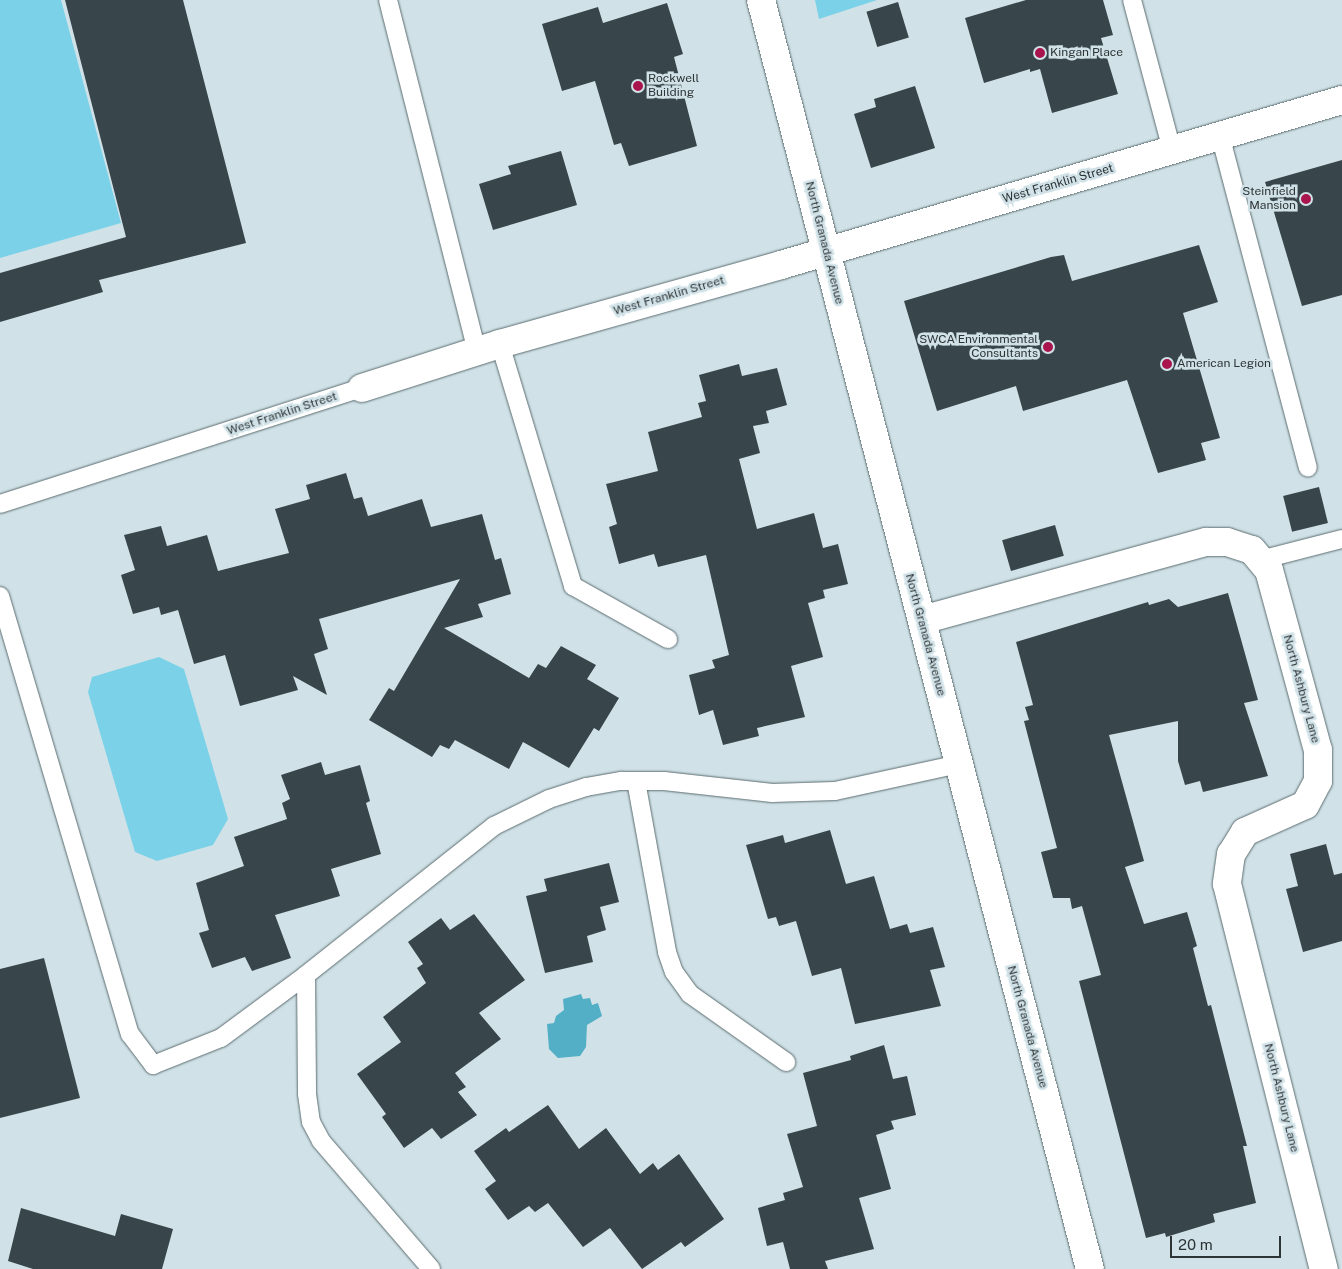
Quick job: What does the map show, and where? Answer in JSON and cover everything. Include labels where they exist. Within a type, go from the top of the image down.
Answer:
[{"type":"street","name":"North Granada Avenue","points":[[762,0],[1090,1269]]},
{"type":"street","name":"West Franklin Street","points":[[362,388],[489,347],[826,252],[1342,100]]},
{"type":"street","name":"North Ashbury Lane","points":[[922,620],[1206,542],[1228,542],[1252,550],[1269,570],[1318,750],[1318,781],[1306,805],[1245,832],[1231,854],[1228,884],[1324,1269]]},
{"type":"lane","points":[[388,0],[489,347],[573,586],[668,639]]},
{"type":"lane","points":[[1132,0],[1172,150]]},
{"type":"lane","points":[[1220,135],[1308,468]]},
{"type":"lane","name":"West Franklin Street","points":[[0,504],[362,388]]},
{"type":"lane","points":[[1260,560],[1342,539]]},
{"type":"lane","points":[[0,596],[130,1034],[153,1066],[221,1038],[306,975],[494,826],[549,799],[586,787],[636,782],[772,793],[835,791],[959,764]]},
{"type":"lane","points":[[636,782],[666,952],[674,972],[690,994],[786,1062]]},
{"type":"lane","points":[[306,975],[307,1094],[311,1122],[321,1141],[432,1269]]},
{"type":"shaded area","points":[[0,0],[61,0],[121,223],[0,258]]},
{"type":"shaded area","points":[[815,0],[877,0],[819,19]]},
{"type":"shaded area","points":[[159,657],[184,669],[228,819],[213,845],[157,861],[135,852],[88,692],[92,677]]},
{"type":"shaded area","points":[[581,994],[583,999],[590,998],[592,1005],[598,1003],[602,1016],[587,1025],[586,1047],[580,1056],[558,1058],[549,1049],[547,1024],[554,1023],[556,1016],[564,1010],[563,999]]},
{"type":"building","points":[[65,0],[183,0],[246,243],[99,280],[103,292],[0,322],[0,273],[126,237]]},
{"type":"building","name":"Kingan Place","points":[[1026,0],[1103,0],[1113,35],[1101,38],[1118,94],[1052,113],[1040,69],[1030,72],[1030,69],[984,83],[965,18]]},
{"type":"building","points":[[898,2],[909,37],[877,47],[866,12]]},
{"type":"building","name":"Rockwell Building","points":[[667,3],[683,54],[674,57],[697,146],[629,166],[621,143],[614,145],[595,81],[562,91],[542,24],[598,7],[603,23]]},
{"type":"building","points":[[915,86],[935,148],[871,168],[854,114],[876,107],[874,99]]},
{"type":"building","points":[[561,151],[577,205],[493,230],[479,184],[511,174],[508,166]]},
{"type":"building","points":[[1342,160],[1342,295],[1302,306],[1265,182]]},
{"type":"building","points":[[1199,245],[1218,302],[1183,313],[1220,438],[1201,443],[1206,460],[1158,473],[1127,380],[1023,411],[1016,386],[937,411],[904,301],[1051,257],[1064,255],[1072,281]]},
{"type":"building","points":[[739,364],[742,376],[777,368],[787,405],[766,411],[769,423],[753,426],[760,453],[739,459],[757,529],[814,513],[823,548],[838,544],[848,584],[823,590],[825,598],[808,603],[823,657],[791,666],[805,717],[757,728],[759,736],[723,745],[713,710],[699,715],[689,675],[715,668],[712,660],[729,655],[706,555],[658,567],[654,554],[619,564],[609,527],[617,524],[606,484],[658,471],[648,432],[702,417],[698,403],[706,401],[699,375]]},
{"type":"building","points":[[346,473],[354,499],[362,497],[368,516],[422,499],[431,527],[482,514],[495,560],[501,558],[511,594],[478,604],[483,617],[444,628],[529,678],[538,664],[546,668],[561,646],[596,665],[587,679],[619,698],[599,731],[594,728],[569,768],[523,742],[509,769],[455,740],[449,749],[440,745],[432,757],[369,720],[389,688],[394,691],[460,579],[319,619],[328,649],[314,654],[327,695],[293,676],[298,690],[240,706],[225,655],[194,664],[178,610],[161,615],[159,607],[133,614],[121,575],[135,570],[124,535],[161,526],[167,546],[207,535],[218,571],[289,553],[275,509],[310,499],[306,485]]},
{"type":"building","points":[[1319,487],[1328,523],[1292,532],[1283,496]]},
{"type":"building","points":[[1055,525],[1064,556],[1011,571],[1002,540]]},
{"type":"building","points":[[1228,593],[1258,700],[1244,703],[1268,776],[1203,792],[1200,781],[1185,785],[1178,761],[1178,721],[1109,735],[1144,861],[1125,867],[1144,924],[1187,912],[1197,946],[1193,948],[1208,1006],[1211,1005],[1247,1146],[1243,1146],[1256,1203],[1213,1214],[1215,1222],[1166,1237],[1165,1233],[1146,1238],[1079,981],[1101,975],[1082,906],[1072,909],[1070,898],[1053,898],[1041,852],[1057,848],[1024,721],[1029,720],[1025,707],[1033,705],[1016,642],[1148,602],[1149,605],[1169,599],[1178,607]]},
{"type":"building","points":[[321,762],[325,775],[360,765],[370,801],[366,803],[381,854],[331,869],[340,896],[275,915],[291,958],[252,971],[245,957],[212,968],[199,933],[209,930],[196,883],[244,866],[234,837],[287,819],[282,803],[290,799],[281,775]]},
{"type":"building","points":[[830,830],[846,884],[874,876],[890,929],[907,924],[910,933],[933,927],[945,967],[930,970],[941,1006],[855,1024],[841,968],[812,976],[796,921],[779,926],[776,917],[768,919],[746,845],[783,835],[785,843]]},
{"type":"building","points":[[1326,844],[1334,875],[1342,873],[1342,941],[1303,952],[1286,889],[1298,886],[1290,854]]},
{"type":"building","points":[[609,863],[619,902],[600,907],[606,930],[587,936],[593,962],[545,973],[526,896],[547,891],[544,879]]},
{"type":"building","points":[[474,914],[525,980],[479,1013],[501,1039],[455,1073],[466,1087],[458,1092],[477,1115],[441,1139],[432,1128],[404,1148],[382,1117],[386,1114],[357,1074],[401,1042],[383,1017],[426,983],[417,968],[423,964],[408,942],[441,918],[450,930]]},
{"type":"building","points":[[44,958],[80,1098],[0,1118],[0,969]]},
{"type":"building","points":[[884,1045],[893,1079],[907,1076],[916,1115],[891,1121],[894,1129],[876,1135],[891,1189],[859,1198],[874,1249],[825,1261],[828,1269],[790,1269],[783,1242],[767,1246],[758,1208],[785,1200],[783,1193],[803,1187],[787,1134],[817,1126],[803,1073],[851,1060],[850,1056]]},
{"type":"building","points":[[548,1105],[579,1149],[606,1128],[640,1174],[653,1163],[658,1170],[679,1154],[724,1219],[685,1247],[681,1242],[642,1269],[610,1228],[583,1247],[548,1203],[535,1212],[529,1206],[508,1220],[485,1189],[496,1181],[474,1151],[506,1128],[509,1132]]},
{"type":"building","points":[[21,1208],[115,1236],[121,1214],[173,1229],[162,1269],[33,1269],[8,1261]]},
{"type":"place","name":"Kingan Place","points":[[1040,53]]},
{"type":"place","name":"Rockwell Building","points":[[638,86]]},
{"type":"place","name":"Steinfield Mansion","points":[[1306,199]]},
{"type":"place","name":"SWCA Environmental Consultants","points":[[1048,347]]},
{"type":"place","name":"American Legion","points":[[1167,364]]}]
